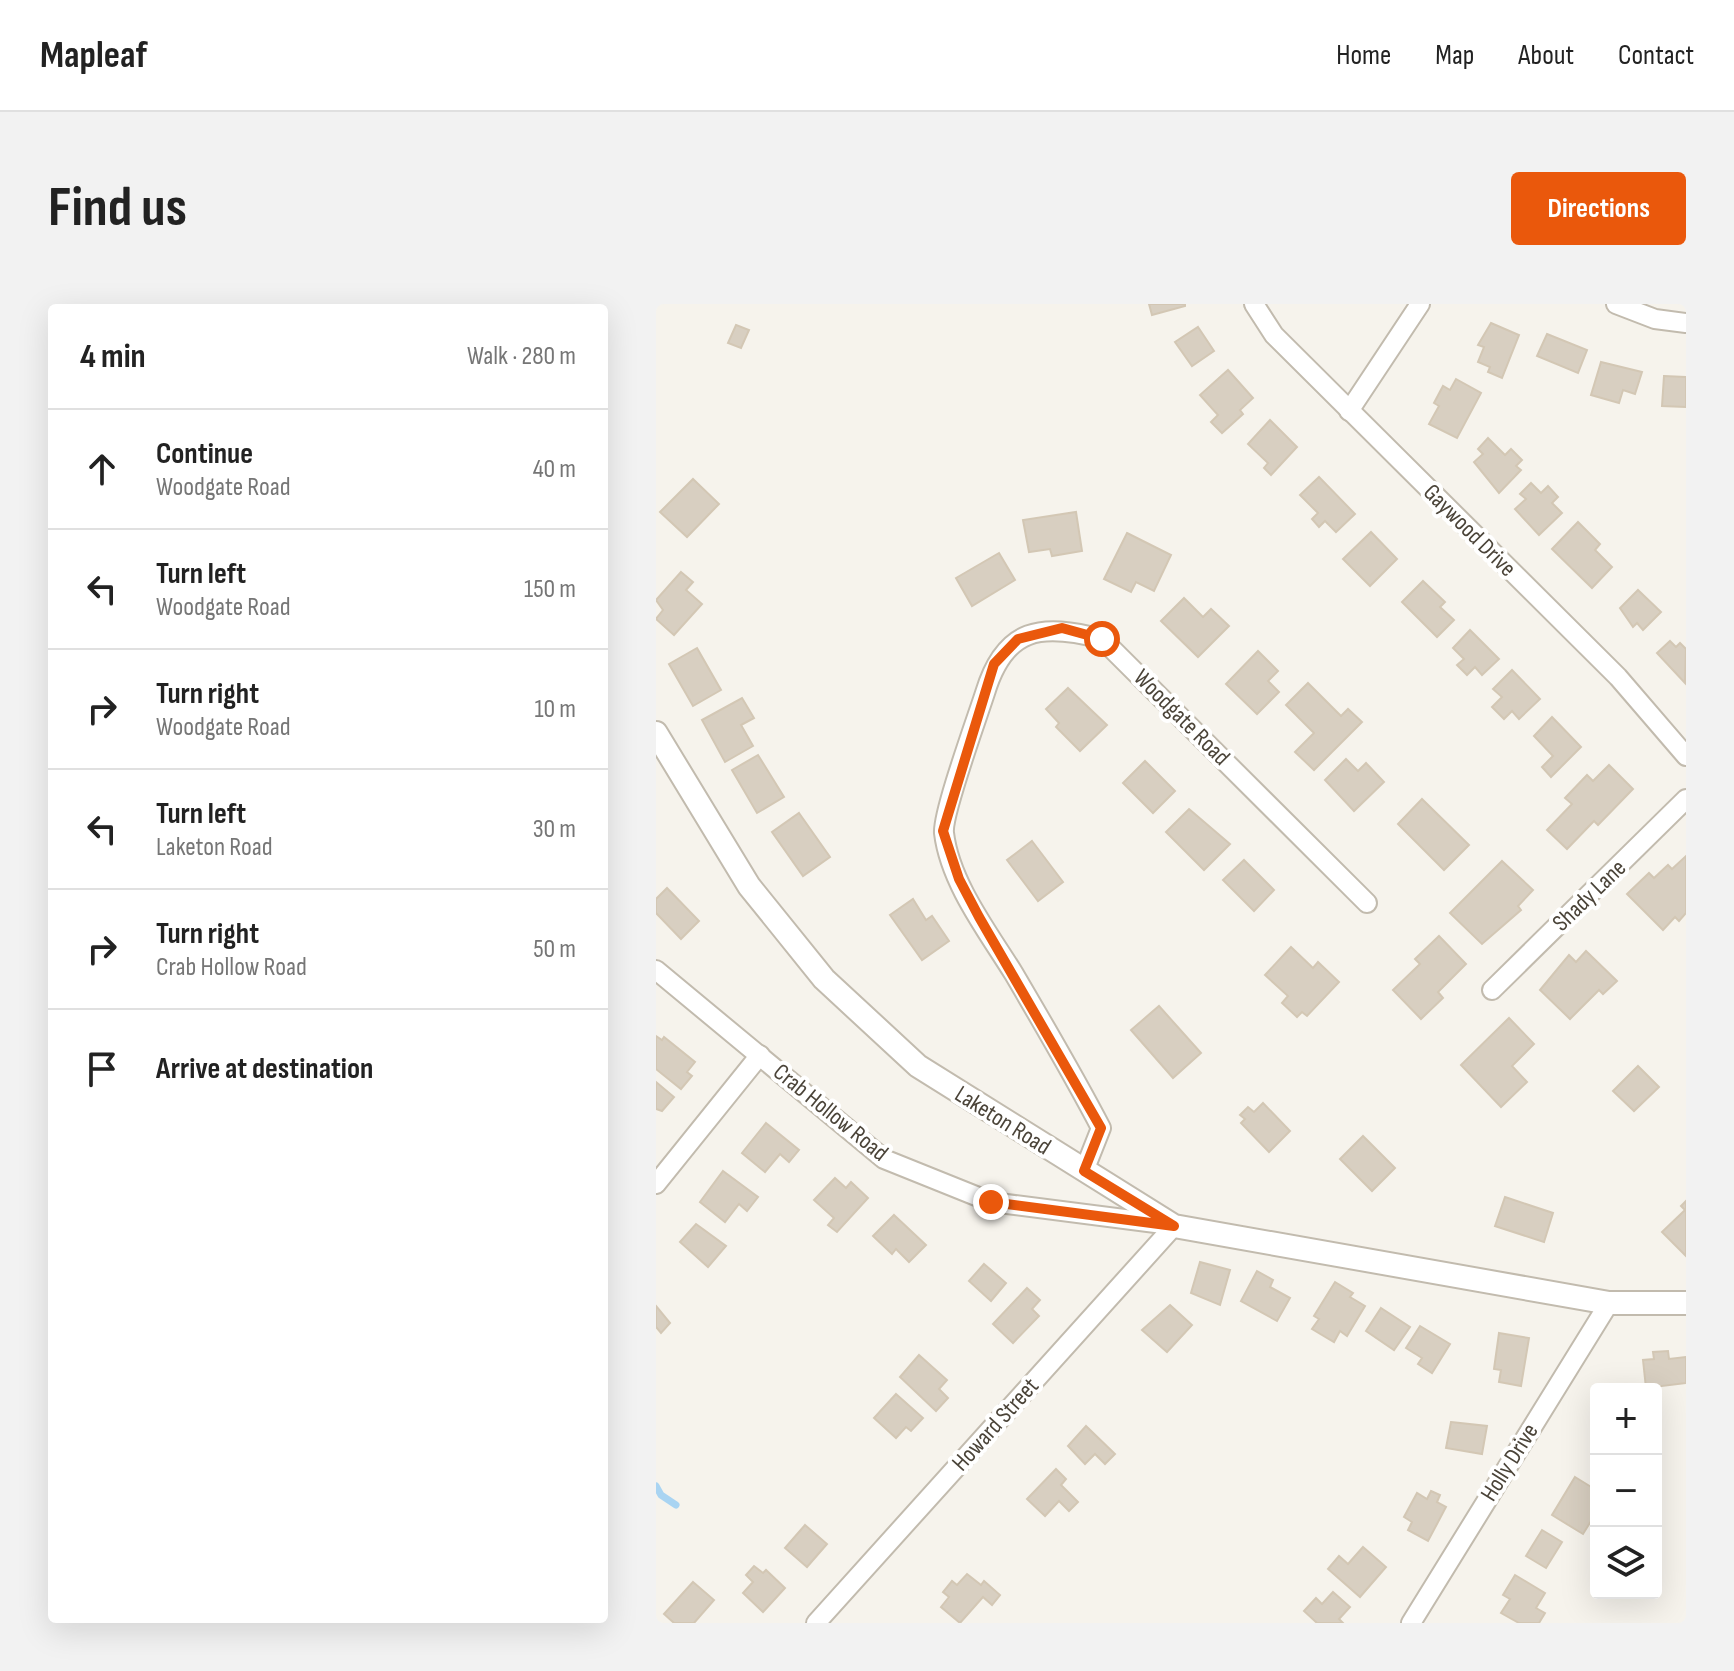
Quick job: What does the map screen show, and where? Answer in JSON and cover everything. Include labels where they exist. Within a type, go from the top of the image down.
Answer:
[{"type":"street","name":"Gaywood Drive","points":[[1254,304],[1274,335],[1618,677],[1686,756]]},
{"type":"street","points":[[1349,411],[1420,304]]},
{"type":"street","points":[[1616,304],[1655,319],[1686,323]]},
{"type":"street","name":"Woodgate Road","points":[[1084,1171],[1101,1128],[979,917],[959,879],[943,831],[994,664],[1018,639],[1062,628],[1102,639],[1367,903]]},
{"type":"street","name":"Laketon Road","points":[[656,733],[749,886],[824,979],[918,1066],[1174,1226],[1609,1303],[1686,1303]]},
{"type":"street","name":"Shady Lane","points":[[1492,990],[1686,799]]},
{"type":"street","name":"Crab Hollow Road","points":[[656,970],[884,1159],[991,1202],[1174,1226]]},
{"type":"street","points":[[656,1184],[760,1055]]},
{"type":"street","name":"Howard Street","points":[[816,1623],[1174,1226]]},
{"type":"street","name":"Holly Drive","points":[[1411,1623],[1609,1303]]},
{"type":"building","points":[[1149,304],[1185,304],[1185,306],[1152,315]]},
{"type":"building","points":[[1491,323],[1519,335],[1502,378],[1488,372],[1490,367],[1478,362],[1484,347],[1478,345]]},
{"type":"building","points":[[736,325],[749,330],[741,348],[728,343]]},
{"type":"building","points":[[1198,327],[1214,351],[1192,366],[1175,342]]},
{"type":"building","points":[[1547,334],[1587,350],[1578,373],[1537,356]]},
{"type":"building","points":[[1601,362],[1642,372],[1635,394],[1623,390],[1619,403],[1591,395]]},
{"type":"building","points":[[1228,370],[1253,398],[1240,410],[1243,414],[1222,433],[1211,422],[1218,415],[1200,395]]},
{"type":"building","points":[[1664,376],[1686,377],[1686,407],[1662,406]]},
{"type":"building","points":[[1456,379],[1481,393],[1457,438],[1429,424],[1439,406],[1434,403],[1443,386],[1450,390]]},
{"type":"building","points":[[1270,420],[1297,447],[1271,475],[1264,468],[1268,463],[1248,444]]},
{"type":"building","points":[[1488,438],[1505,455],[1511,449],[1522,460],[1516,466],[1521,470],[1499,493],[1474,462],[1483,454],[1478,449]]},
{"type":"building","points":[[1319,477],[1355,514],[1336,532],[1325,521],[1319,527],[1312,519],[1318,513],[1300,495]]},
{"type":"building","points":[[693,479],[719,504],[687,537],[660,512]]},
{"type":"building","points":[[1531,483],[1541,493],[1548,486],[1558,497],[1552,503],[1562,513],[1539,535],[1515,509],[1526,499],[1520,494]]},
{"type":"building","points":[[1076,512],[1082,551],[1052,556],[1050,549],[1029,552],[1023,520]]},
{"type":"building","points":[[1578,522],[1600,544],[1595,550],[1612,567],[1592,588],[1552,549]]},
{"type":"building","points":[[1371,532],[1397,559],[1370,586],[1343,559]]},
{"type":"building","points":[[1127,533],[1171,555],[1154,591],[1136,582],[1131,592],[1104,579]]},
{"type":"building","points":[[999,553],[1015,580],[972,606],[956,578]]},
{"type":"building","points":[[681,572],[693,582],[686,590],[702,604],[674,635],[656,619],[663,610],[656,600]]},
{"type":"building","points":[[1423,581],[1445,602],[1440,607],[1454,620],[1437,637],[1402,602]]},
{"type":"building","points":[[1638,590],[1661,612],[1643,630],[1637,623],[1633,627],[1620,608]]},
{"type":"building","points":[[1184,598],[1203,617],[1211,609],[1229,626],[1198,657],[1161,621]]},
{"type":"building","points":[[1470,630],[1499,659],[1482,675],[1475,667],[1467,675],[1457,665],[1464,659],[1453,648]]},
{"type":"building","points":[[1670,641],[1676,647],[1680,643],[1686,649],[1685,683],[1657,653]]},
{"type":"building","points":[[697,648],[721,690],[693,706],[669,664]]},
{"type":"building","points":[[1258,651],[1278,671],[1268,681],[1279,692],[1257,714],[1226,684]]},
{"type":"building","points":[[1512,670],[1540,699],[1519,719],[1512,711],[1504,719],[1492,707],[1502,697],[1493,689]]},
{"type":"building","points":[[1308,683],[1341,716],[1348,709],[1362,722],[1314,770],[1295,752],[1314,733],[1286,705]]},
{"type":"building","points":[[1068,688],[1107,725],[1080,751],[1056,727],[1059,723],[1046,709]]},
{"type":"building","points":[[742,698],[754,718],[741,725],[753,746],[725,762],[702,720]]},
{"type":"building","points":[[1552,717],[1581,747],[1551,777],[1542,767],[1553,756],[1534,736]]},
{"type":"building","points":[[758,755],[784,797],[757,813],[732,770]]},
{"type":"building","points":[[1346,759],[1358,771],[1366,763],[1384,782],[1354,811],[1325,780]]},
{"type":"building","points":[[1145,761],[1175,791],[1153,813],[1123,783]]},
{"type":"building","points":[[1609,765],[1633,789],[1598,825],[1594,821],[1567,849],[1547,830],[1572,804],[1565,798],[1587,775],[1593,781]]},
{"type":"building","points":[[1422,799],[1469,845],[1444,870],[1398,824]]},
{"type":"building","points":[[1189,809],[1230,844],[1204,870],[1166,832]]},
{"type":"building","points":[[799,813],[830,857],[803,876],[772,832]]},
{"type":"building","points":[[1032,841],[1063,882],[1038,901],[1007,860]]},
{"type":"building","points":[[1686,856],[1686,913],[1679,921],[1675,917],[1663,930],[1627,894],[1649,873],[1654,878],[1668,865],[1672,869]]},
{"type":"building","points":[[1244,860],[1274,890],[1254,911],[1223,880]]},
{"type":"building","points":[[1502,861],[1533,890],[1518,906],[1521,910],[1482,944],[1450,913]]},
{"type":"building","points":[[667,888],[699,921],[681,939],[656,913],[656,899]]},
{"type":"building","points":[[913,899],[926,920],[932,916],[949,941],[922,960],[890,915]]},
{"type":"building","points":[[1439,936],[1466,964],[1438,992],[1443,998],[1421,1019],[1393,990],[1420,964],[1415,959]]},
{"type":"building","points":[[1291,947],[1313,968],[1318,962],[1339,982],[1307,1016],[1302,1012],[1297,1017],[1282,1003],[1288,996],[1265,975]]},
{"type":"building","points":[[1586,951],[1617,981],[1603,994],[1599,990],[1570,1019],[1540,990],[1569,955],[1576,962]]},
{"type":"building","points":[[1159,1006],[1201,1053],[1173,1078],[1131,1030]]},
{"type":"building","points":[[1509,1018],[1534,1044],[1512,1066],[1527,1082],[1501,1107],[1461,1065]]},
{"type":"building","points":[[656,1036],[662,1040],[664,1037],[695,1062],[687,1072],[692,1076],[681,1089],[656,1069]]},
{"type":"building","points":[[1638,1066],[1659,1087],[1634,1111],[1613,1091]]},
{"type":"building","points":[[656,1082],[674,1097],[662,1111],[656,1109]]},
{"type":"building","points":[[1263,1103],[1290,1131],[1269,1152],[1241,1123],[1245,1119],[1240,1115],[1248,1107],[1254,1112]]},
{"type":"building","points":[[766,1123],[799,1150],[789,1162],[780,1154],[765,1172],[742,1153]]},
{"type":"building","points":[[1363,1136],[1395,1168],[1372,1191],[1340,1159]]},
{"type":"building","points":[[723,1171],[758,1197],[747,1211],[739,1204],[725,1222],[700,1202]]},
{"type":"building","points":[[835,1178],[846,1188],[851,1182],[868,1198],[837,1232],[828,1225],[834,1218],[814,1200]]},
{"type":"building","points":[[1505,1197],[1553,1213],[1544,1242],[1495,1226]]},
{"type":"building","points":[[1686,1201],[1686,1256],[1662,1232],[1685,1210],[1681,1206]]},
{"type":"building","points":[[894,1215],[926,1245],[909,1262],[896,1249],[892,1254],[873,1236]]},
{"type":"building","points":[[696,1224],[726,1246],[708,1267],[680,1242]]},
{"type":"building","points":[[1200,1262],[1230,1270],[1220,1305],[1191,1293]]},
{"type":"building","points":[[984,1264],[1006,1283],[991,1301],[969,1281]]},
{"type":"building","points":[[1257,1271],[1273,1280],[1270,1287],[1290,1298],[1277,1321],[1241,1301]]},
{"type":"building","points":[[1335,1282],[1353,1293],[1350,1297],[1365,1306],[1347,1336],[1340,1331],[1334,1342],[1312,1329],[1319,1319],[1314,1316]]},
{"type":"building","points":[[1027,1288],[1040,1300],[1032,1309],[1039,1316],[1013,1343],[993,1324]]},
{"type":"building","points":[[1170,1305],[1192,1325],[1167,1352],[1142,1330]]},
{"type":"building","points":[[656,1306],[670,1323],[661,1333],[656,1327]]},
{"type":"building","points":[[1381,1308],[1410,1327],[1394,1350],[1366,1331]]},
{"type":"building","points":[[1420,1326],[1450,1344],[1432,1373],[1418,1364],[1422,1358],[1406,1348]]},
{"type":"building","points":[[1499,1333],[1529,1338],[1521,1386],[1499,1382],[1501,1370],[1494,1369]]},
{"type":"building","points":[[1668,1351],[1669,1359],[1686,1357],[1686,1383],[1662,1386],[1662,1383],[1645,1383],[1643,1360],[1654,1359],[1653,1352]]},
{"type":"building","points":[[919,1355],[947,1380],[939,1389],[948,1398],[936,1411],[900,1377]]},
{"type":"building","points":[[896,1394],[923,1418],[911,1431],[906,1427],[896,1438],[874,1418]]},
{"type":"building","points":[[1451,1422],[1487,1426],[1482,1454],[1446,1448]]},
{"type":"building","points":[[1086,1426],[1115,1454],[1105,1464],[1095,1454],[1085,1464],[1068,1446]]},
{"type":"building","points":[[1056,1469],[1066,1479],[1061,1485],[1078,1502],[1069,1511],[1059,1501],[1045,1516],[1027,1499]]},
{"type":"building","points":[[1575,1477],[1590,1486],[1590,1523],[1583,1534],[1552,1515]]},
{"type":"building","points":[[1431,1491],[1440,1495],[1437,1502],[1446,1507],[1428,1541],[1408,1530],[1412,1522],[1404,1517],[1417,1493],[1427,1499]]},
{"type":"building","points":[[805,1525],[827,1544],[807,1567],[785,1548]]},
{"type":"building","points":[[1542,1530],[1562,1542],[1546,1568],[1526,1556]]},
{"type":"building","points":[[1363,1547],[1386,1567],[1360,1597],[1328,1569],[1339,1556],[1348,1564]]},
{"type":"building","points":[[754,1566],[763,1573],[766,1570],[785,1588],[763,1612],[743,1593],[753,1582],[746,1575]]},
{"type":"building","points":[[967,1574],[981,1585],[984,1581],[1000,1595],[992,1605],[983,1597],[960,1623],[941,1607],[949,1597],[943,1592],[952,1581],[957,1585]]},
{"type":"building","points":[[1515,1575],[1545,1593],[1536,1608],[1545,1613],[1539,1623],[1519,1623],[1501,1613],[1510,1599],[1503,1595]]},
{"type":"building","points":[[693,1582],[714,1600],[694,1623],[674,1623],[664,1614]]},
{"type":"building","points":[[1333,1592],[1350,1607],[1339,1619],[1343,1623],[1317,1623],[1304,1611],[1316,1598],[1322,1604]]},
{"type":"waterway","points":[[656,1486],[661,1495],[676,1505]]},
{"type":"route","points":[[991,1202],[1174,1226],[1084,1171],[1101,1128],[1066,1061],[979,917],[959,879],[943,831],[994,664],[1018,639],[1062,628],[1102,639]]}]
